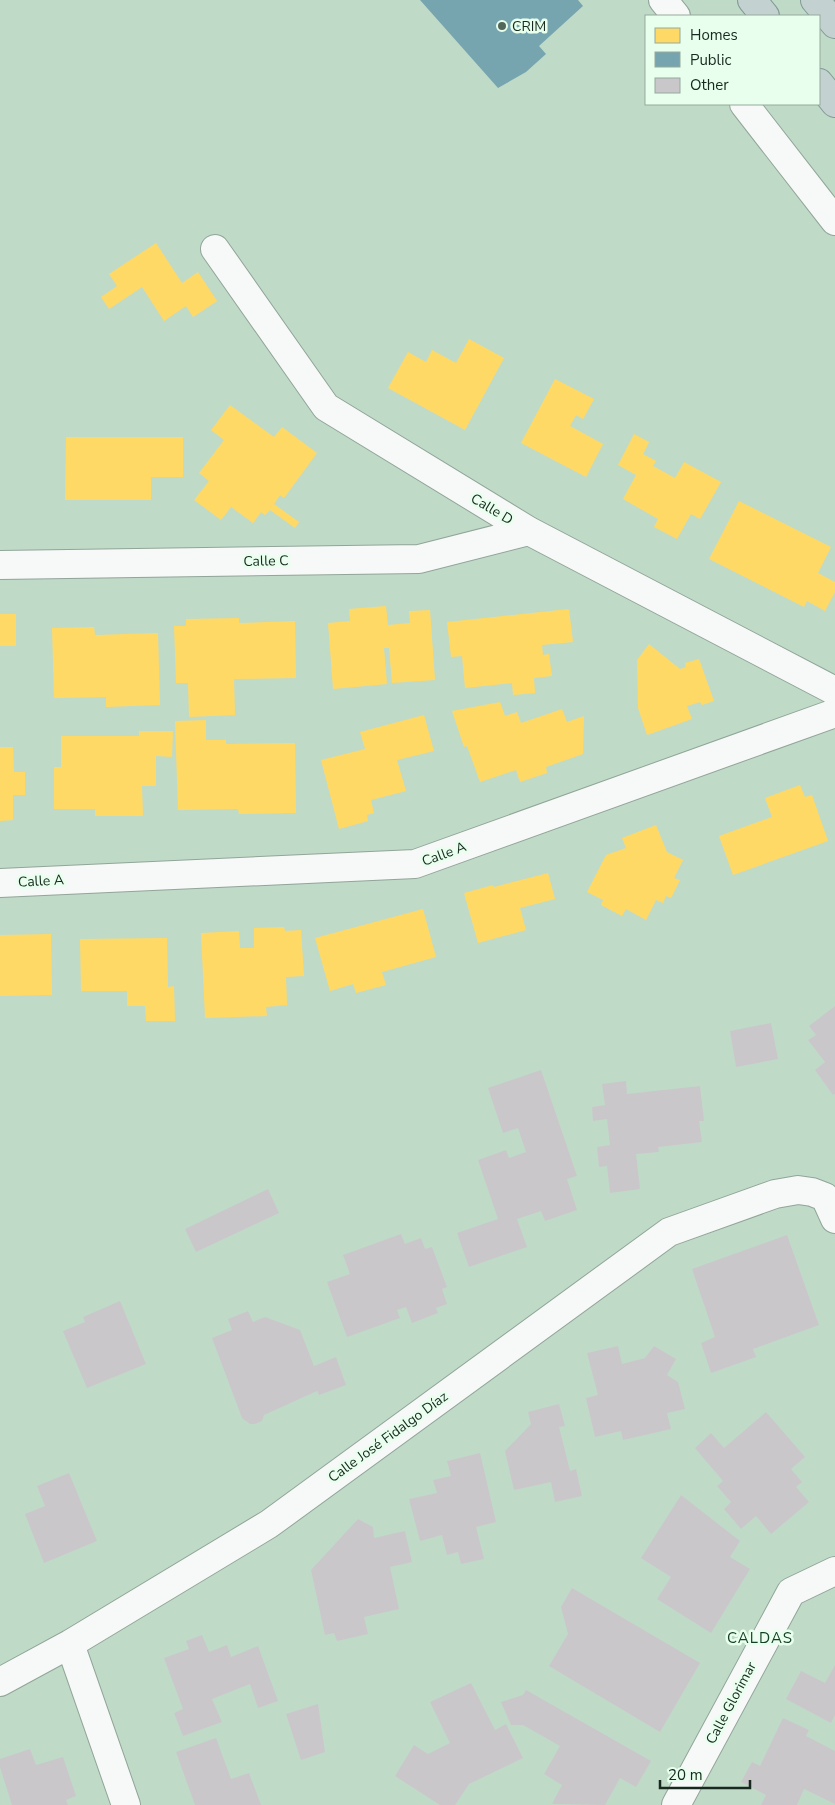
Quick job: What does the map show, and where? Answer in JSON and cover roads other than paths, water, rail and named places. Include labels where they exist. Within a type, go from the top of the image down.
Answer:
[{"type":"highway","points":[[752,0],[764,15]]},
{"type":"highway","points":[[815,0],[835,24]]},
{"type":"highway","points":[[820,84],[835,103]]},
{"type":"street","points":[[663,0],[675,15]]},
{"type":"street","points":[[745,105],[835,221]]},
{"type":"street","name":"Calle D","points":[[215,249],[326,407],[529,531],[835,691]]},
{"type":"street","name":"Calle C","points":[[0,565],[419,559],[529,531]]},
{"type":"street","name":"Calle A","points":[[0,883],[415,864],[835,713]]},
{"type":"street","name":"Calle José Fidalgo Díaz","points":[[0,1682],[70,1644],[269,1524],[669,1232],[775,1194],[798,1190],[812,1192],[825,1197],[835,1219]]},
{"type":"street","name":"Calle Glorimar","points":[[676,1805],[791,1592],[835,1571]]},
{"type":"street","points":[[70,1644],[126,1805]]},
{"type":"place","name":"CRIM","points":[[502,26]]},
{"type":"district","name":"CALDAS","points":[[760,1638]]}]
